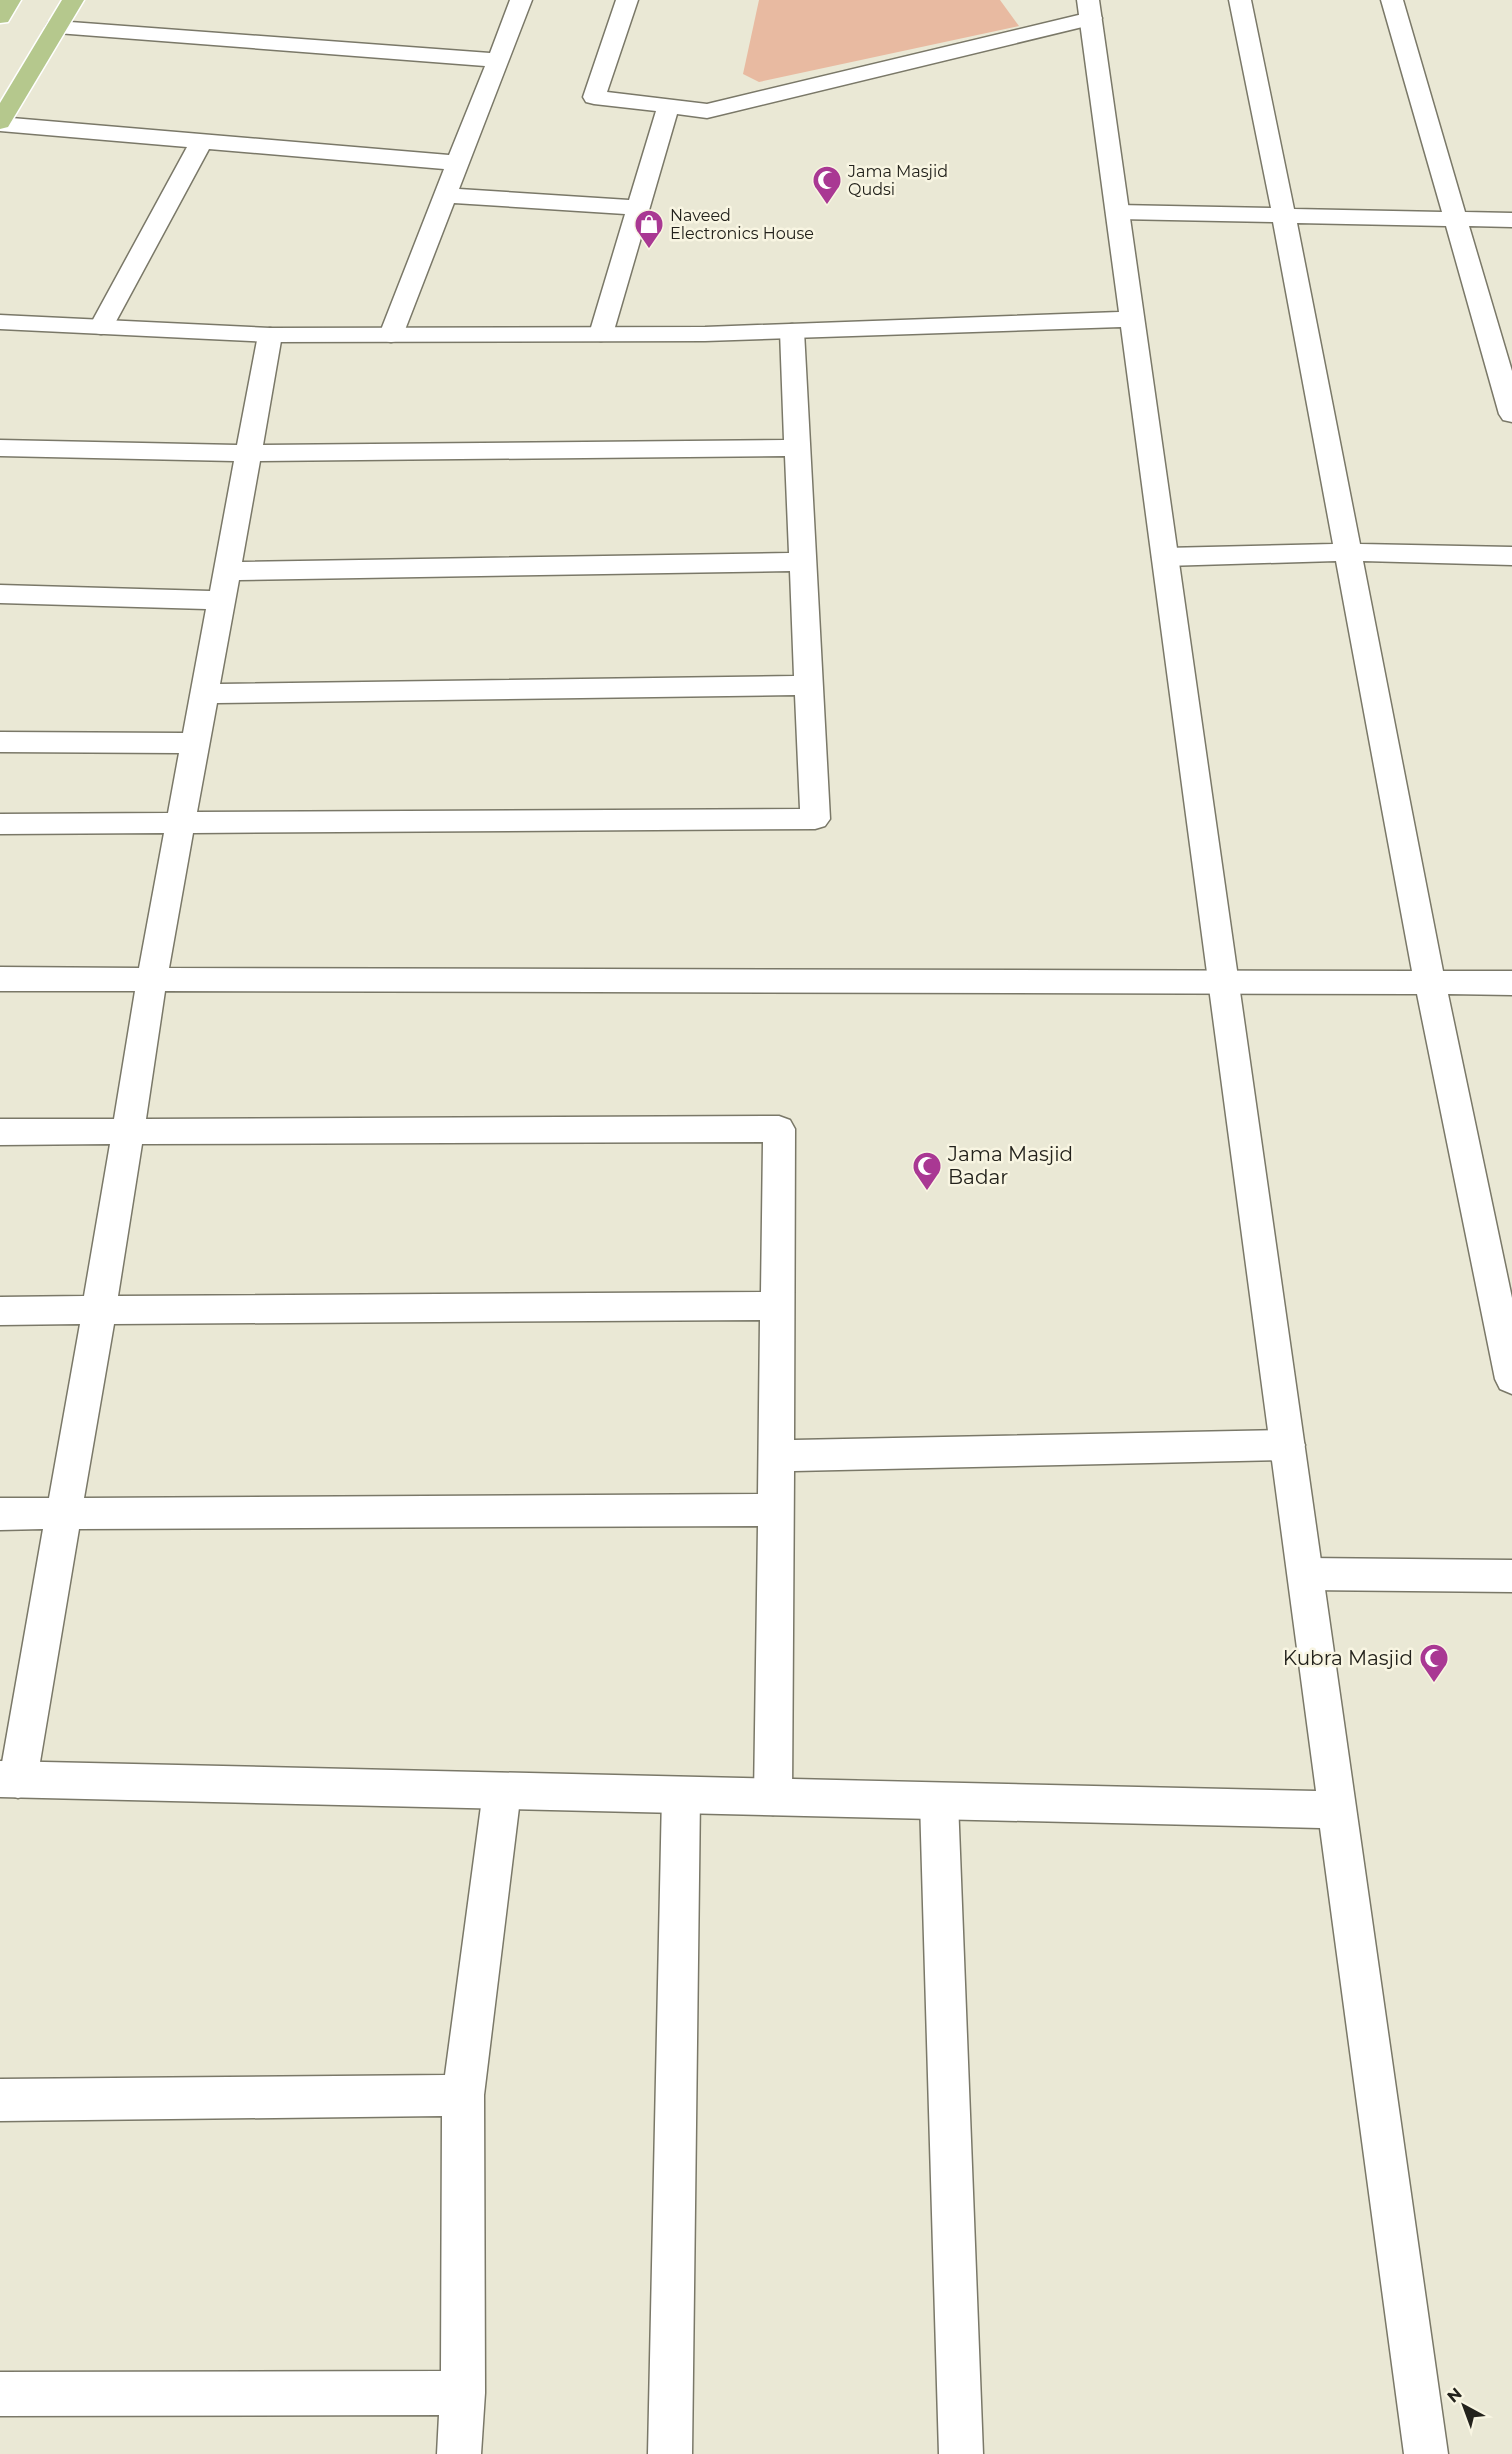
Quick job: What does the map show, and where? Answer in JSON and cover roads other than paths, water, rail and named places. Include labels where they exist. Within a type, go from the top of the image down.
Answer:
[{"type":"main road","points":[[0,123],[73,0]]},
{"type":"street","points":[[392,335],[521,0]]},
{"type":"street","points":[[627,0],[594,97],[707,111],[1089,9],[1426,2454]]},
{"type":"street","points":[[1240,0],[1284,217],[1430,983],[1512,1379]]},
{"type":"street","points":[[1392,0],[1454,220],[1503,352],[1512,414]]},
{"type":"street","points":[[57,27],[498,60]]},
{"type":"street","points":[[602,334],[668,107]]},
{"type":"street","points":[[0,123],[458,162]]},
{"type":"street","points":[[101,327],[202,141]]},
{"type":"street","points":[[446,195],[639,208]]},
{"type":"street","points":[[1118,212],[1512,220]]},
{"type":"street","points":[[0,322],[270,335],[392,335],[792,331],[1132,319]]},
{"type":"street","points":[[0,824],[815,819],[792,331]]},
{"type":"street","points":[[270,335],[152,979],[64,1514],[9,1780],[1337,1810]]},
{"type":"street","points":[[0,448],[248,453],[798,448]]},
{"type":"street","points":[[1165,557],[1348,552],[1512,556]]},
{"type":"street","points":[[0,594],[803,562]]},
{"type":"street","points":[[203,694],[808,685]]},
{"type":"street","points":[[0,742],[195,743]]},
{"type":"street","points":[[0,979],[1512,983]]},
{"type":"street","points":[[0,1132],[779,1130],[774,1797]]},
{"type":"street","points":[[0,1311],[778,1306]]},
{"type":"street","points":[[776,1456],[1287,1445]]},
{"type":"street","points":[[0,1514],[776,1510]]},
{"type":"street","points":[[1306,1574],[1512,1576]]},
{"type":"street","points":[[459,2454],[463,2392],[463,2095],[502,1791]]},
{"type":"street","points":[[670,2454],[681,1795]]},
{"type":"street","points":[[939,1801],[961,2454]]},
{"type":"street","points":[[0,2100],[463,2095]]},
{"type":"street","points":[[0,2394],[463,2392]]},
{"type":"place","name":"Jama Masjid Qudsi","points":[[827,206]]},
{"type":"place","name":"Naveed Electronics House","points":[[649,250]]},
{"type":"place","name":"Jama Masjid Badar","points":[[927,1192]]},
{"type":"place","name":"Kubra Masjid","points":[[1434,1684]]}]
